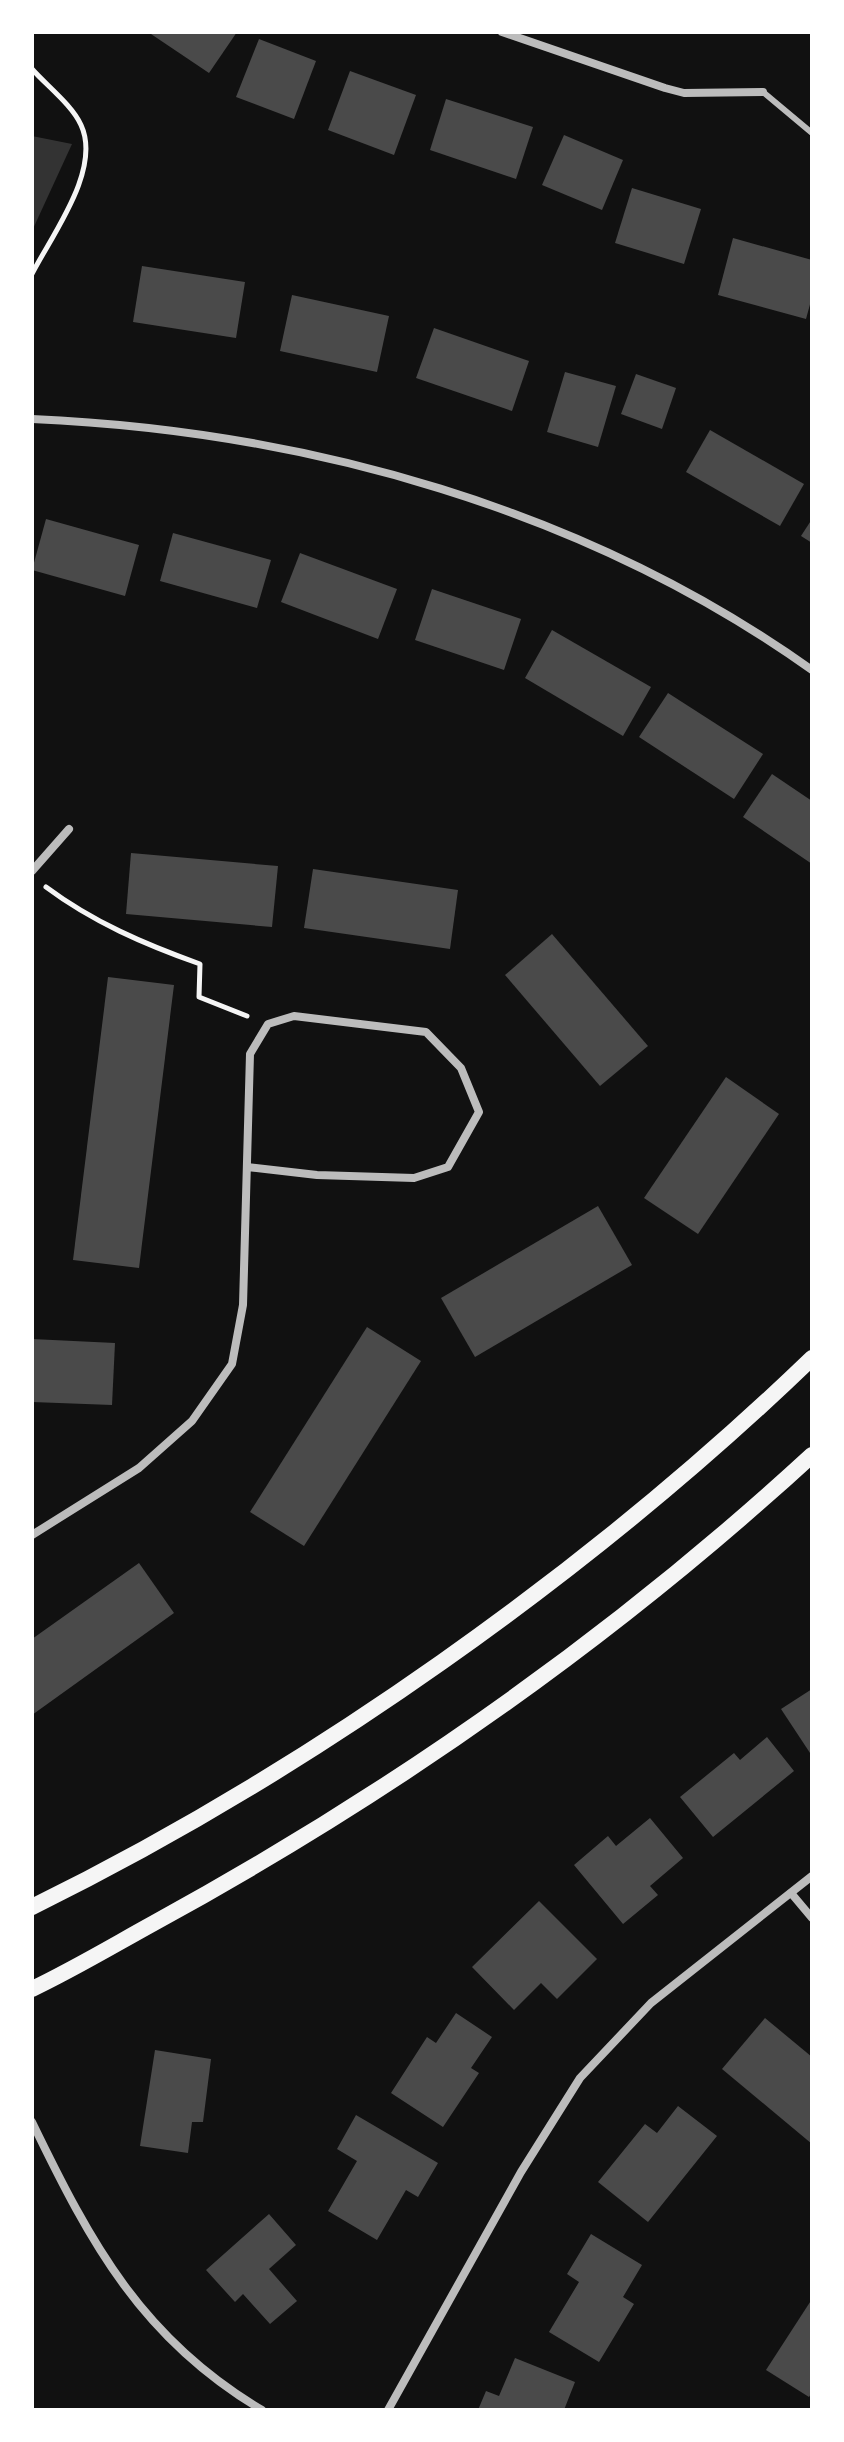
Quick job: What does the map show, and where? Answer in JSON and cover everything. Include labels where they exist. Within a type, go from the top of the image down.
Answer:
[{"type":"main road","points":[[32,1907],[104,1872],[280,1768],[449,1656],[612,1533],[768,1401],[812,1358]]},
{"type":"main road","points":[[32,1989],[240,1876],[409,1769],[531,1684],[680,1570],[812,1455]]},
{"type":"street","points":[[502,32],[684,93],[763,92]]},
{"type":"street","points":[[32,419],[113,422],[244,440],[398,475],[542,524],[672,584],[812,670]]},
{"type":"street","points":[[32,871],[69,829]]},
{"type":"street","points":[[32,1535],[139,1468],[192,1421],[232,1364],[243,1305],[250,1054],[268,1024],[294,1016],[426,1032],[461,1068],[479,1112],[448,1167],[414,1178],[317,1175],[247,1167]]},
{"type":"street","points":[[388,2410],[521,2172],[580,2078],[651,2003],[812,1876]]},
{"type":"street","points":[[791,1893],[812,1918]]},
{"type":"street","points":[[32,2122],[102,2256],[141,2311],[186,2356],[227,2389],[262,2410]]},
{"type":"lane","points":[[763,92],[812,133]]},
{"type":"path","points":[[32,69],[81,124],[84,164],[77,192],[32,274]]},
{"type":"path","points":[[42,884],[72,906],[133,940],[200,964],[199,997],[268,1024]]},
{"type":"shaded area","points":[[32,136],[72,144],[32,231]]},
{"type":"building","points":[[148,32],[237,32],[209,73]]},
{"type":"building","points":[[259,39],[316,61],[294,119],[236,97]]},
{"type":"building","points":[[350,71],[416,95],[394,155],[328,130]]},
{"type":"building","points":[[446,99],[533,127],[516,179],[430,150]]},
{"type":"building","points":[[564,135],[623,160],[602,210],[542,185]]},
{"type":"building","points":[[632,188],[701,209],[684,264],[615,243]]},
{"type":"building","points":[[733,238],[812,260],[812,297],[806,319],[718,295]]},
{"type":"building","points":[[142,266],[245,282],[236,338],[133,322]]},
{"type":"building","points":[[292,295],[389,316],[377,372],[280,351]]},
{"type":"building","points":[[434,328],[529,361],[512,411],[416,378]]},
{"type":"building","points":[[565,372],[616,386],[598,447],[547,432]]},
{"type":"building","points":[[636,374],[676,388],[662,429],[621,414]]},
{"type":"building","points":[[710,430],[804,484],[780,526],[686,472]]},
{"type":"building","points":[[46,519],[139,545],[125,596],[32,570]]},
{"type":"building","points":[[812,519],[812,543],[801,536]]},
{"type":"building","points":[[173,533],[271,560],[257,608],[160,581]]},
{"type":"building","points":[[300,553],[397,589],[378,639],[281,602]]},
{"type":"building","points":[[432,589],[521,619],[504,670],[415,640]]},
{"type":"building","points":[[552,630],[651,687],[623,736],[525,678]]},
{"type":"building","points":[[668,693],[763,754],[734,799],[639,737]]},
{"type":"building","points":[[772,774],[812,801],[812,864],[743,817]]},
{"type":"building","points":[[131,853],[278,866],[272,927],[126,914]]},
{"type":"building","points":[[313,869],[458,890],[450,949],[304,928]]},
{"type":"building","points":[[552,934],[648,1046],[600,1086],[505,975]]},
{"type":"building","points":[[108,977],[174,985],[139,1268],[73,1260]]},
{"type":"building","points":[[726,1077],[779,1114],[698,1234],[644,1198]]},
{"type":"building","points":[[598,1206],[632,1265],[475,1357],[441,1298]]},
{"type":"building","points":[[367,1327],[421,1361],[304,1546],[250,1512]]},
{"type":"building","points":[[32,1339],[115,1343],[112,1405],[32,1402]]},
{"type":"building","points":[[139,1563],[174,1613],[32,1715],[32,1639]]},
{"type":"building","points":[[812,1689],[812,1756],[781,1709]]},
{"type":"building","points":[[767,1737],[794,1771],[713,1837],[680,1797],[734,1753],[740,1760]]},
{"type":"building","points":[[650,1818],[683,1858],[650,1886],[658,1895],[623,1924],[574,1865],[608,1836],[616,1846]]},
{"type":"building","points":[[539,1901],[597,1959],[557,1999],[541,1983],[514,2010],[472,1967]]},
{"type":"building","points":[[456,2013],[492,2037],[471,2068],[479,2073],[443,2127],[391,2093],[427,2037],[436,2043]]},
{"type":"building","points":[[765,2018],[812,2057],[812,2144],[722,2069]]},
{"type":"building","points":[[155,2050],[211,2059],[203,2122],[192,2122],[188,2153],[140,2146]]},
{"type":"building","points":[[678,2106],[717,2136],[648,2222],[598,2182],[645,2124],[657,2133]]},
{"type":"building","points":[[356,2115],[438,2163],[418,2197],[406,2190],[377,2240],[328,2211],[357,2161],[337,2149]]},
{"type":"building","points":[[269,2214],[296,2245],[269,2269],[297,2301],[270,2324],[243,2294],[235,2302],[206,2270]]},
{"type":"building","points":[[591,2234],[642,2265],[623,2297],[634,2304],[599,2362],[549,2332],[579,2282],[567,2274]]},
{"type":"building","points":[[812,2299],[812,2392],[809,2397],[766,2370]]},
{"type":"building","points":[[515,2358],[575,2382],[564,2410],[478,2410],[486,2391],[499,2396]]}]
